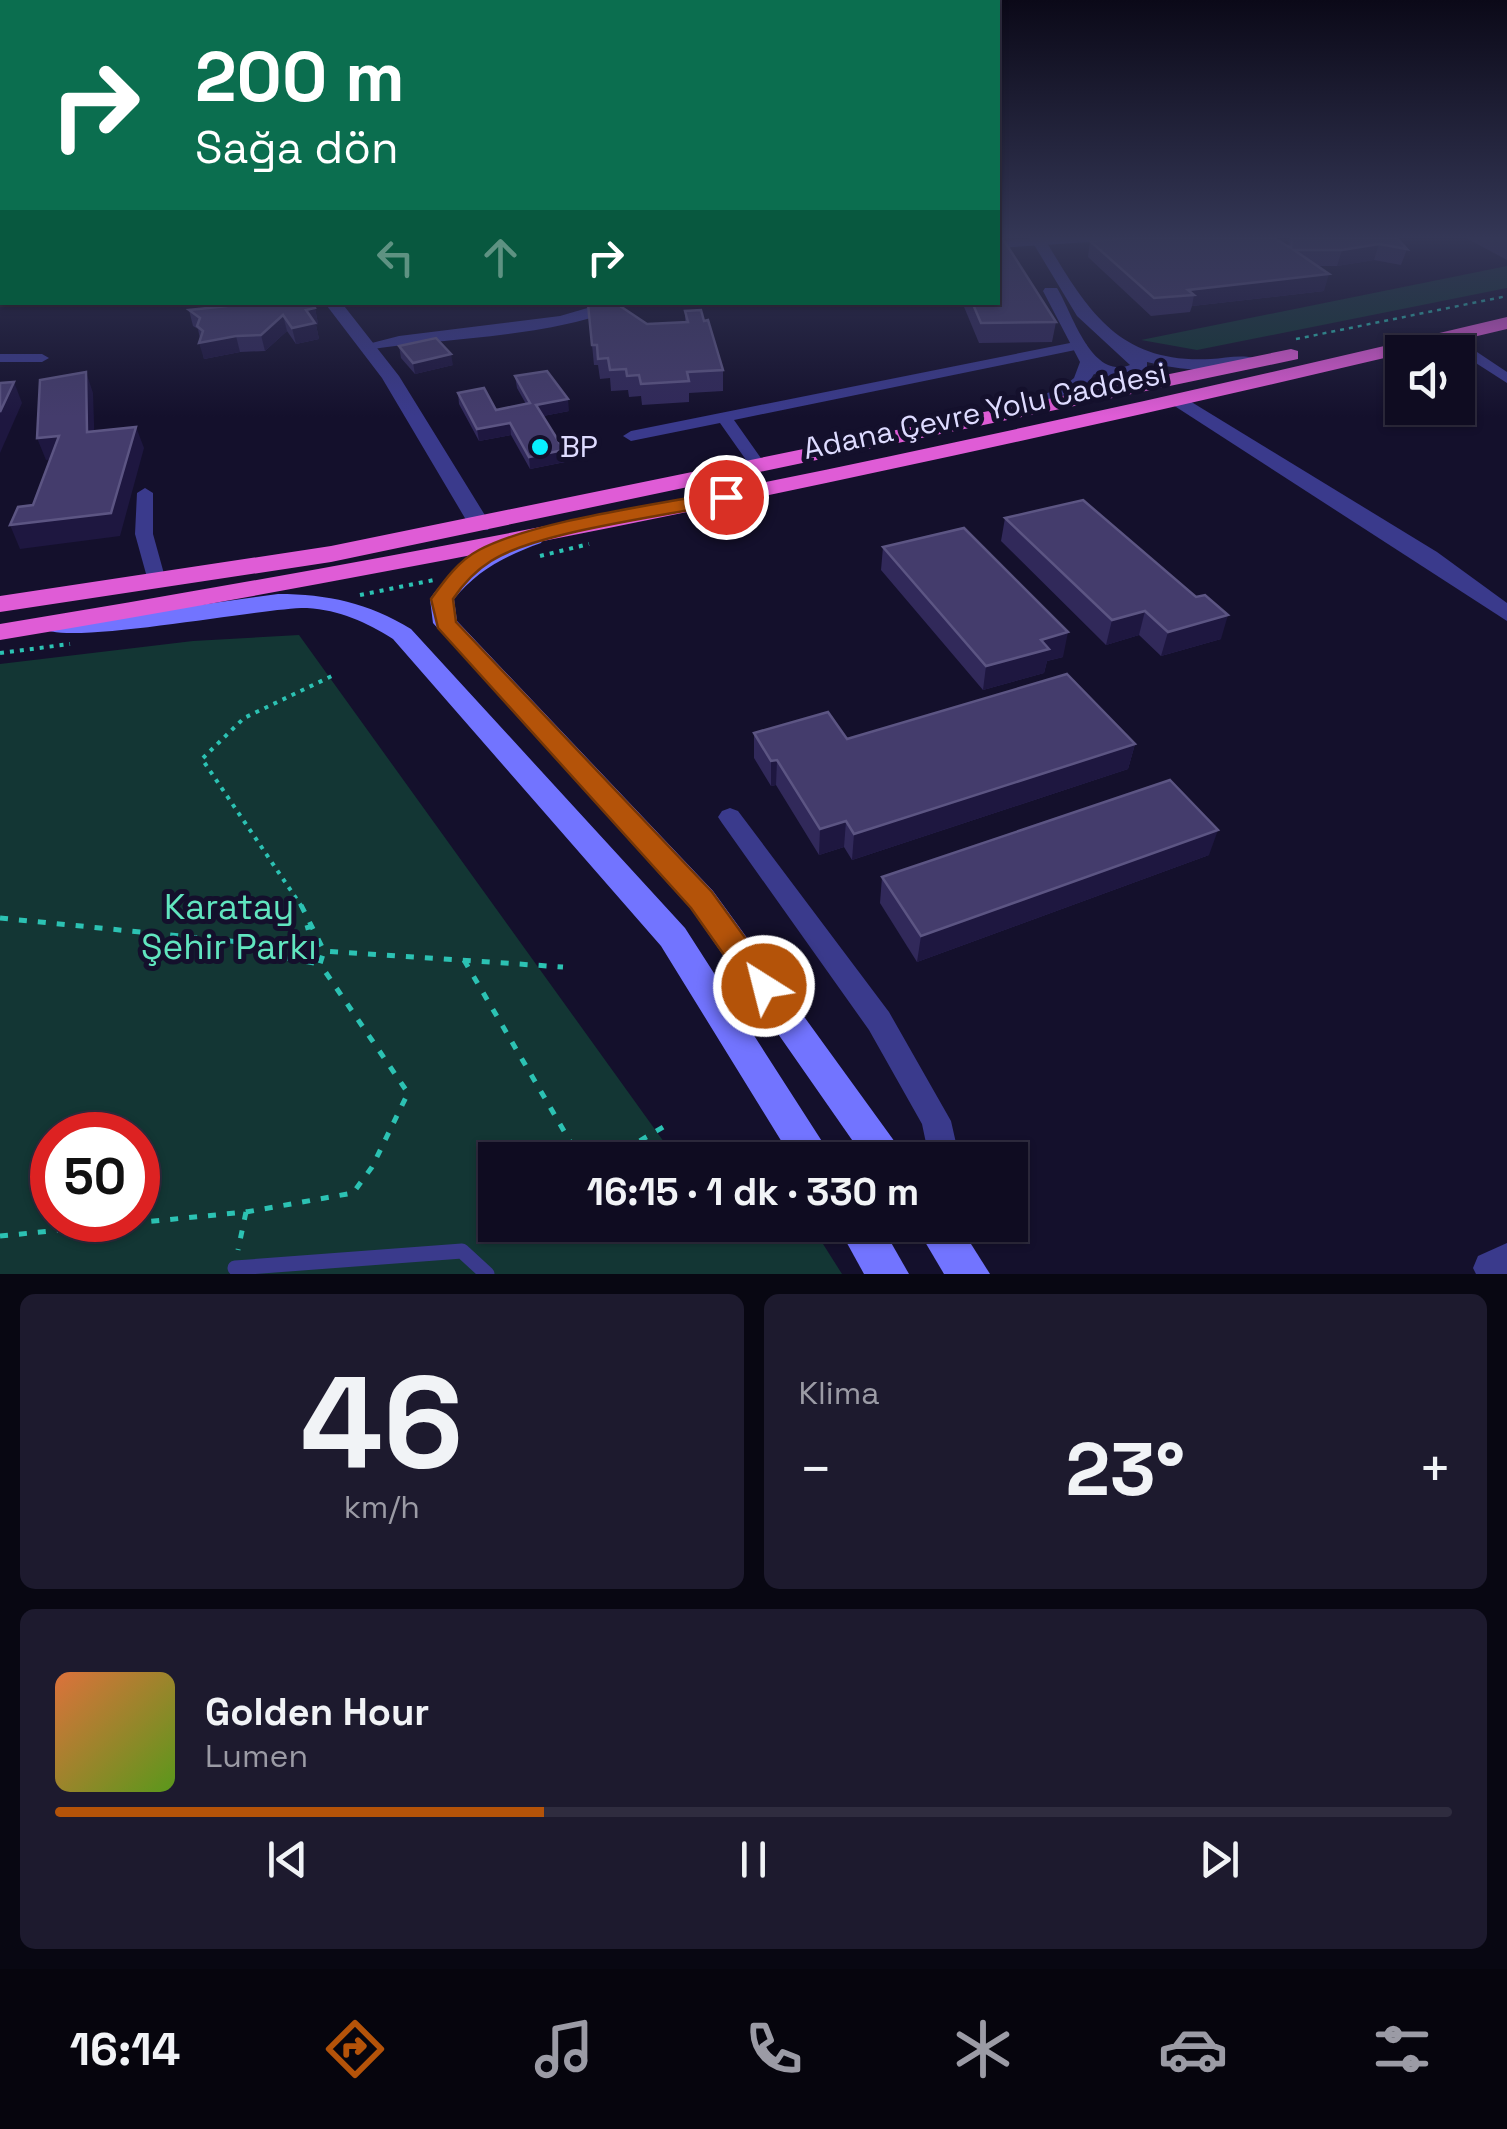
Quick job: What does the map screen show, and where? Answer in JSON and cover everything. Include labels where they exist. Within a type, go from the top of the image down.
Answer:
[{"type":"highway","name":"Adana Çevre Yolu Caddesi","points":[[0,604],[158,582],[480,525],[757,464],[1010,416],[1507,305]]},
{"type":"highway","name":"Adana Çevre Yolu Caddesi","points":[[1454,335],[1507,323]]},
{"type":"highway","name":"Adana Çevre Yolu Caddesi","points":[[14,631],[536,537],[1180,401],[1385,351]]},
{"type":"main road","points":[[536,537],[485,554],[459,576],[442,599],[446,623],[702,900],[876,1142]]},
{"type":"main road","points":[[14,631],[142,621],[289,600],[342,604],[380,617],[402,634],[673,937],[804,1142]]},
{"type":"main road","points":[[867,1242],[888,1274]]},
{"type":"main road","points":[[946,1242],[968,1274]]},
{"type":"street","points":[[1010,416],[1077,387],[1086,378],[1085,353],[1062,297]]},
{"type":"street","points":[[1073,297],[1092,327],[1126,350],[1141,366],[1133,372],[1105,372],[1085,353]]},
{"type":"street","points":[[334,305],[400,392],[480,525]]},
{"type":"street","points":[[367,346],[420,335],[548,323],[611,305]]},
{"type":"street","points":[[1126,350],[1194,364],[1255,363]]},
{"type":"street","points":[[631,436],[1085,353]]},
{"type":"street","points":[[1475,357],[1507,379]]},
{"type":"street","points":[[0,358],[42,358]]},
{"type":"street","points":[[1180,401],[1429,557],[1507,614]]},
{"type":"street","points":[[724,417],[757,464]]},
{"type":"street","points":[[145,493],[144,534],[158,582]]},
{"type":"street","points":[[730,817],[880,1021],[936,1121],[941,1142]]},
{"type":"lane","points":[[234,1268],[462,1252],[488,1274]]},
{"type":"path","points":[[320,964],[324,952],[316,926],[202,759],[217,736],[242,718],[334,676]]},
{"type":"path","points":[[0,918],[280,946],[298,930],[316,926]]},
{"type":"path","points":[[0,1236],[246,1212],[353,1192],[372,1167],[408,1094],[320,964],[281,957],[280,946]]},
{"type":"path","points":[[324,952],[562,967]]},
{"type":"path","points":[[464,960],[570,1142]]},
{"type":"path","points":[[638,1142],[665,1126]]},
{"type":"path","points":[[234,1268],[246,1212]]},
{"type":"green space","points":[[1351,297],[1460,297],[1197,350],[1141,340]]},
{"type":"green space","name":"Karatay Şehir Parkı","points":[[299,635],[664,1142],[478,1142],[478,1242],[822,1242],[842,1274],[0,1274],[0,664],[193,641]]},
{"type":"building","points":[[1000,297],[1040,297],[1056,322],[981,323],[973,305],[1000,305]]},
{"type":"building","points":[[314,305],[315,308],[306,310],[315,323],[292,328],[283,315],[261,335],[199,343],[203,331],[197,326],[200,318],[189,310]]},
{"type":"building","points":[[588,305],[618,305],[647,324],[688,322],[685,311],[701,310],[704,321],[708,320],[723,370],[687,372],[689,381],[641,384],[639,375],[627,376],[626,369],[610,370],[608,358],[598,359],[597,345],[592,345]]},
{"type":"building","points":[[436,338],[451,354],[413,363],[399,346]]},
{"type":"building","points":[[547,371],[568,399],[536,405],[564,450],[529,457],[510,423],[477,429],[458,393],[484,388],[496,410],[530,403],[515,376]]},
{"type":"building","points":[[86,372],[87,432],[136,427],[111,513],[10,525],[18,507],[33,505],[59,436],[37,438],[40,380]]},
{"type":"building","points":[[14,382],[0,412],[0,383]]},
{"type":"building","points":[[1083,500],[1196,597],[1205,595],[1228,615],[1168,632],[1145,611],[1112,620],[1005,518]]},
{"type":"building","points":[[964,528],[1068,632],[1041,640],[1049,649],[986,666],[883,547]]},
{"type":"building","points":[[1067,674],[1135,744],[854,834],[846,821],[820,829],[777,760],[771,761],[754,733],[828,712],[847,739]]},
{"type":"building","points":[[1170,780],[1218,830],[921,936],[882,877]]},
{"type":"place","name":"BP","points":[[540,447]]},
{"type":"route","points":[[726,497],[536,537],[485,554],[459,576],[442,599],[446,623],[702,900],[764,986]]}]
